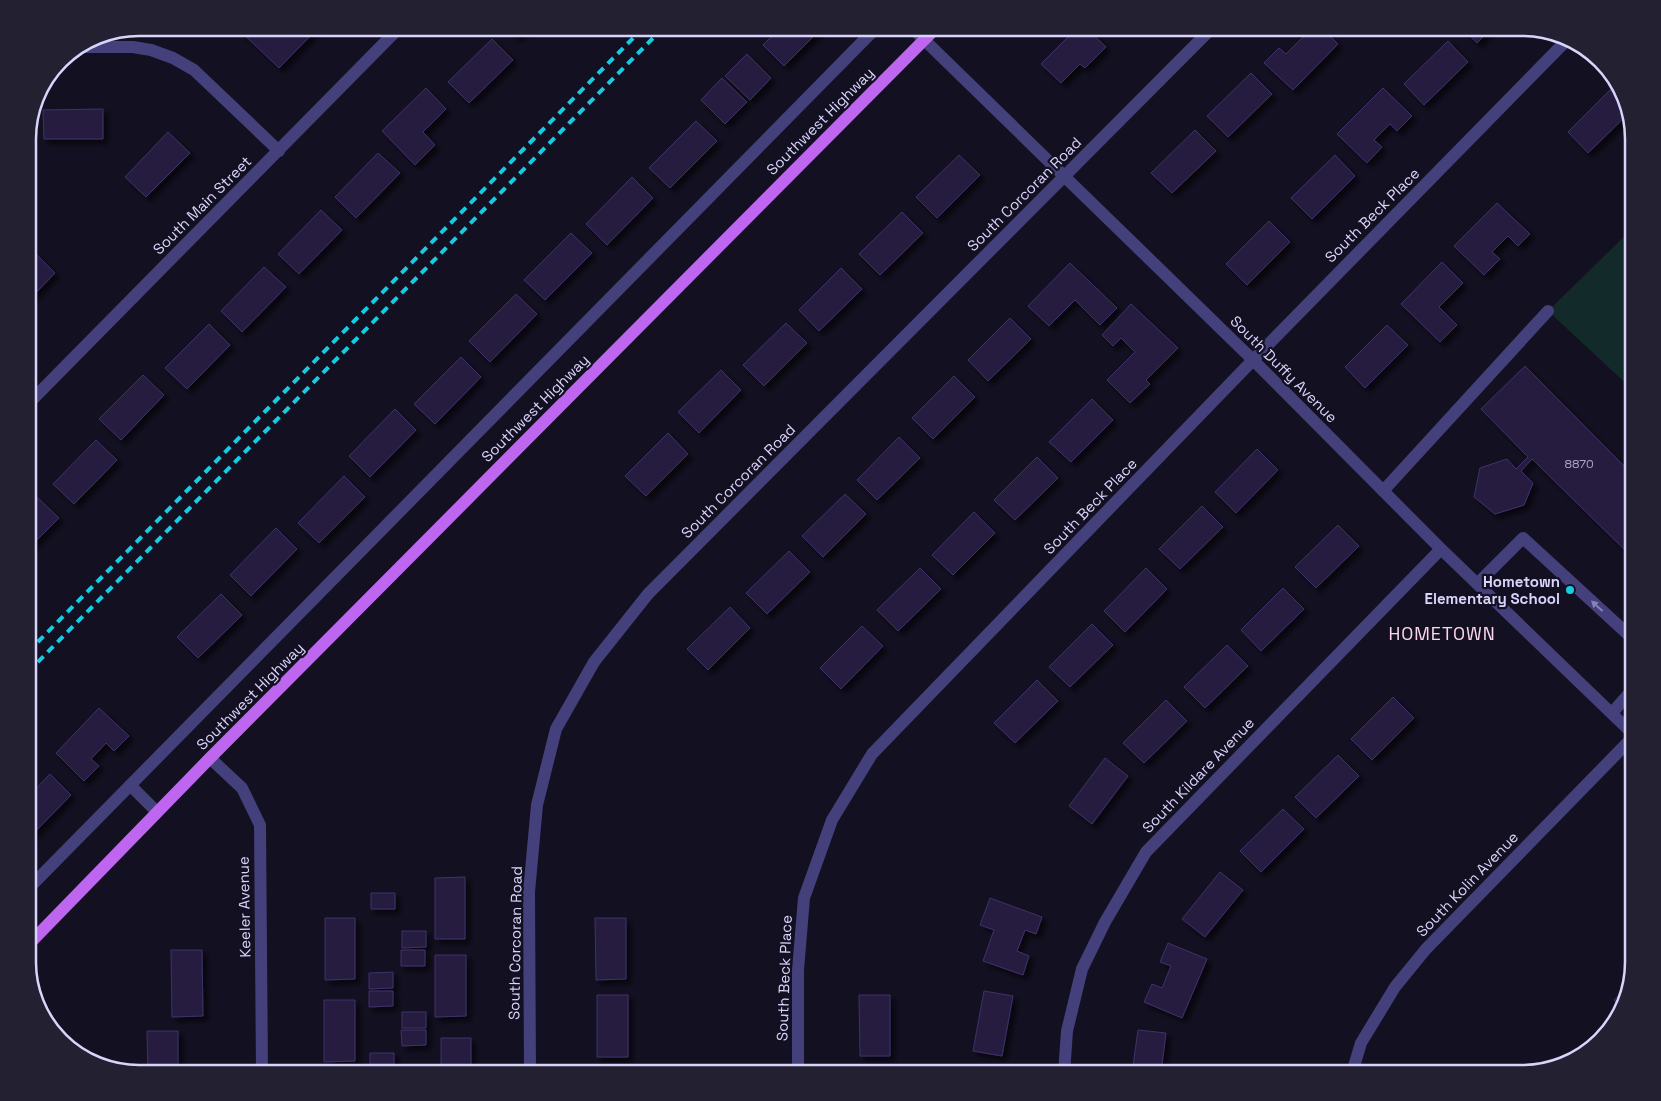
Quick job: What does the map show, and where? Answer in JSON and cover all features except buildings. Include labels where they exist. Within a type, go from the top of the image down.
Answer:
[{"type":"main road","name":"Southwest Highway","points":[[36,937],[210,758],[928,36]]},
{"type":"street","name":"South Main Street","points":[[36,396],[391,36]]},
{"type":"street","name":"Southwest Highway","points":[[36,881],[868,36]]},
{"type":"street","name":"South Duffy Avenue","points":[[920,36],[1253,360],[1441,549],[1625,726]]},
{"type":"street","name":"South Corcoran Road","points":[[530,1065],[529,892],[537,805],[556,730],[594,662],[648,594],[1204,36]]},
{"type":"street","name":"South Beck Place","points":[[798,1065],[798,970],[804,898],[832,820],[872,754],[1253,360],[1562,45]]},
{"type":"street","points":[[94,47],[134,47],[151,50],[173,58],[194,70],[279,151]]},
{"type":"street","points":[[1383,490],[1548,311]]},
{"type":"street","points":[[1477,584],[1523,538],[1625,631]]},
{"type":"street","name":"South Kildare Avenue","points":[[1065,1065],[1067,1031],[1082,969],[1104,922],[1146,852],[1441,549]]},
{"type":"street","points":[[1612,713],[1625,699]]},
{"type":"street","name":"South Kolin Avenue","points":[[1355,1065],[1361,1043],[1395,987],[1426,949],[1625,744]]},
{"type":"street","name":"Keeler Avenue","points":[[210,758],[242,788],[260,825],[262,1065]]},
{"type":"street","points":[[130,786],[157,812]]},
{"type":"green space","points":[[1625,236],[1625,383],[1548,311]]},
{"type":"railway","points":[[36,644],[635,36]]},
{"type":"railway","points":[[36,664],[655,36]]},
{"type":"place","name":"Hometown Elementary School","points":[[1570,590]]},
{"type":"district","name":"HOMETOWN","points":[[1442,633]]}]
